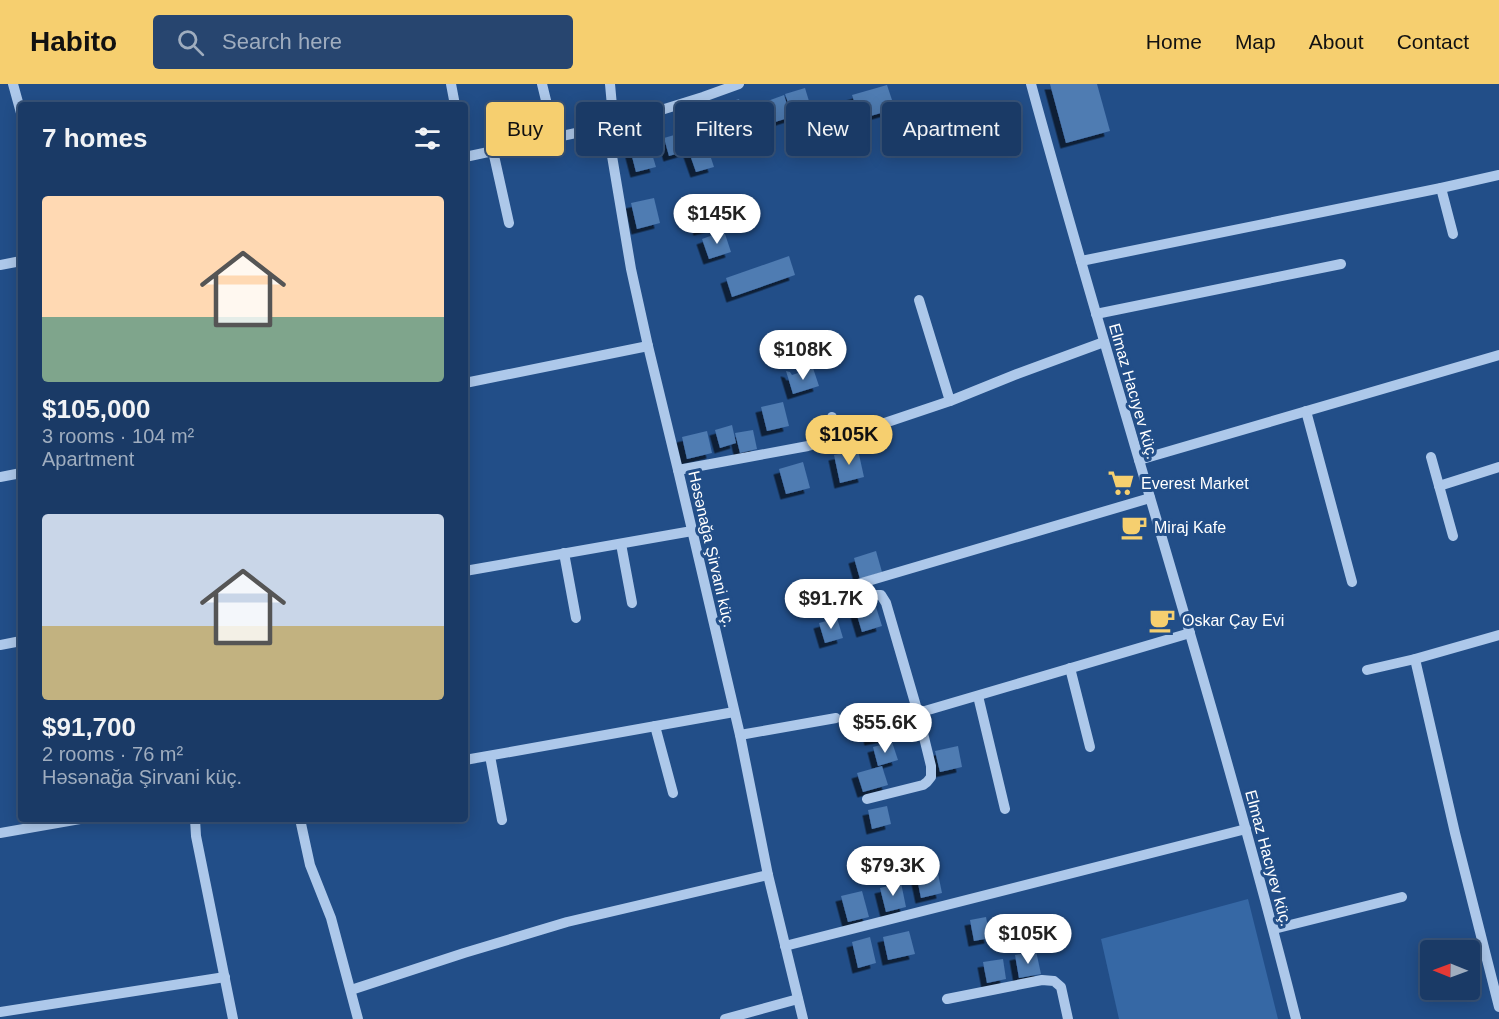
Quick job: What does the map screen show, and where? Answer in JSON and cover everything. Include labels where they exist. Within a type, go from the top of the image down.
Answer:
[{"type":"street","points":[[13,84],[18,102]]},
{"type":"street","points":[[451,84],[454,102]]},
{"type":"street","points":[[543,84],[547,102]]},
{"type":"street","name":"Həsənağa Şirvani küç.","points":[[610,84],[612,102]]},
{"type":"street","points":[[663,109],[739,84]]},
{"type":"street","name":"Elmaz Hacıyev küç.","points":[[1031,84],[1246,829],[1296,1019]]},
{"type":"street","points":[[468,154],[486,152]]},
{"type":"street","points":[[494,156],[509,223]]},
{"type":"street","name":"Həsənağa Şirvani küç.","points":[[612,156],[631,269],[648,346],[740,735],[768,875],[803,1019]]},
{"type":"street","points":[[1081,261],[1499,175]]},
{"type":"street","points":[[1441,188],[1453,234]]},
{"type":"street","points":[[0,265],[18,262]]},
{"type":"street","points":[[1096,314],[1341,264]]},
{"type":"street","points":[[919,300],[950,400]]},
{"type":"street","points":[[678,470],[808,447],[840,438],[950,400],[1104,342]]},
{"type":"street","points":[[468,382],[648,346]]},
{"type":"street","points":[[1139,460],[1499,355]]},
{"type":"street","points":[[1305,411],[1352,582]]},
{"type":"street","points":[[832,417],[840,438]]},
{"type":"street","points":[[1431,457],[1453,536]]},
{"type":"street","points":[[1438,486],[1499,467]]},
{"type":"street","points":[[0,477],[18,474]]},
{"type":"street","points":[[824,594],[1150,498]]},
{"type":"street","points":[[468,570],[692,531]]},
{"type":"street","points":[[621,544],[632,603]]},
{"type":"street","points":[[564,554],[576,618]]},
{"type":"street","points":[[833,607],[875,595],[881,596],[886,603],[931,766],[931,777],[922,785],[867,799]]},
{"type":"street","points":[[918,713],[1190,633]]},
{"type":"street","points":[[1367,670],[1416,659],[1499,634]]},
{"type":"street","points":[[0,645],[18,642]]},
{"type":"street","points":[[1416,659],[1460,857],[1499,1007]]},
{"type":"street","points":[[1070,669],[1090,747]]},
{"type":"street","points":[[978,696],[1005,809]]},
{"type":"street","points":[[468,760],[734,712]]},
{"type":"street","points":[[740,735],[836,718]]},
{"type":"street","points":[[655,726],[673,793]]},
{"type":"street","points":[[490,756],[502,820]]},
{"type":"street","points":[[0,832],[62,822]]},
{"type":"street","points":[[195,822],[196,836],[233,1019]]},
{"type":"street","points":[[301,822],[310,865],[331,918],[358,1019]]},
{"type":"street","points":[[785,946],[1246,829]]},
{"type":"street","points":[[351,990],[567,922],[768,875]]},
{"type":"street","points":[[1274,929],[1402,897]]},
{"type":"street","points":[[0,1012],[225,977]]},
{"type":"street","points":[[947,999],[1042,980],[1054,981],[1061,987],[1068,1019]]},
{"type":"street","points":[[725,1019],[798,999]]},
{"type":"shaded area","points":[[1248,899],[1278,1019],[1119,1019],[1101,939]]},
{"type":"building","points":[[1050,84],[1097,84],[1110,131],[1066,143]]},
{"type":"building","points":[[887,85],[893,102],[882,102],[882,113],[870,116],[870,102],[854,102],[852,95]]},
{"type":"building","points":[[805,88],[809,102],[788,102],[785,94]]},
{"type":"building","points":[[784,95],[786,119],[774,122],[774,102],[765,102]]},
{"type":"building","points":[[675,135],[675,154],[669,156],[664,138]]},
{"type":"building","points":[[632,156],[653,156],[656,167],[636,172]]},
{"type":"building","points":[[690,156],[710,156],[714,167],[696,172]]},
{"type":"building","points":[[654,198],[660,223],[637,229],[631,203]]},
{"type":"building","points":[[715,201],[721,225],[699,230],[693,206]]},
{"type":"building","points":[[724,231],[731,252],[709,259],[702,239]]},
{"type":"building","points":[[789,256],[795,275],[732,297],[726,278]]},
{"type":"building","points":[[813,368],[819,386],[793,394],[786,371],[792,375]]},
{"type":"building","points":[[783,402],[789,426],[767,431],[761,407]]},
{"type":"building","points":[[732,425],[736,443],[720,448],[715,430]]},
{"type":"building","points":[[753,430],[757,449],[740,453],[735,433]]},
{"type":"building","points":[[707,431],[712,453],[687,459],[682,437]]},
{"type":"building","points":[[858,450],[864,477],[840,483],[834,455]]},
{"type":"building","points":[[803,462],[810,488],[786,494],[779,469]]},
{"type":"building","points":[[876,551],[882,572],[860,579],[854,558]]},
{"type":"building","points":[[876,607],[882,626],[862,632],[856,612]]},
{"type":"building","points":[[837,618],[843,638],[825,643],[819,623]]},
{"type":"building","points":[[891,709],[896,735],[870,740],[864,715]]},
{"type":"building","points":[[892,742],[898,760],[878,766],[873,747]]},
{"type":"building","points":[[958,746],[962,767],[940,772],[935,751]]},
{"type":"building","points":[[882,766],[888,785],[863,792],[857,773]]},
{"type":"building","points":[[887,806],[891,824],[872,829],[868,810]]},
{"type":"building","points":[[936,864],[942,893],[921,898],[915,869]]},
{"type":"building","points":[[901,883],[906,907],[886,912],[880,888]]},
{"type":"building","points":[[862,891],[869,917],[848,922],[841,896]]},
{"type":"building","points":[[986,917],[990,938],[974,941],[970,920]]},
{"type":"building","points":[[909,931],[915,954],[888,960],[883,937]]},
{"type":"building","points":[[870,937],[876,963],[858,968],[852,942]]},
{"type":"building","points":[[1036,951],[1041,974],[1019,978],[1015,955]]},
{"type":"building","points":[[1003,959],[1006,979],[987,983],[983,962]]},
{"type":"place","name":"Everest Market","points":[[1121,483]]},
{"type":"place","name":"Miraj Kafe","points":[[1134,527]]},
{"type":"place","name":"Oskar Çay Evi","points":[[1162,620]]}]
